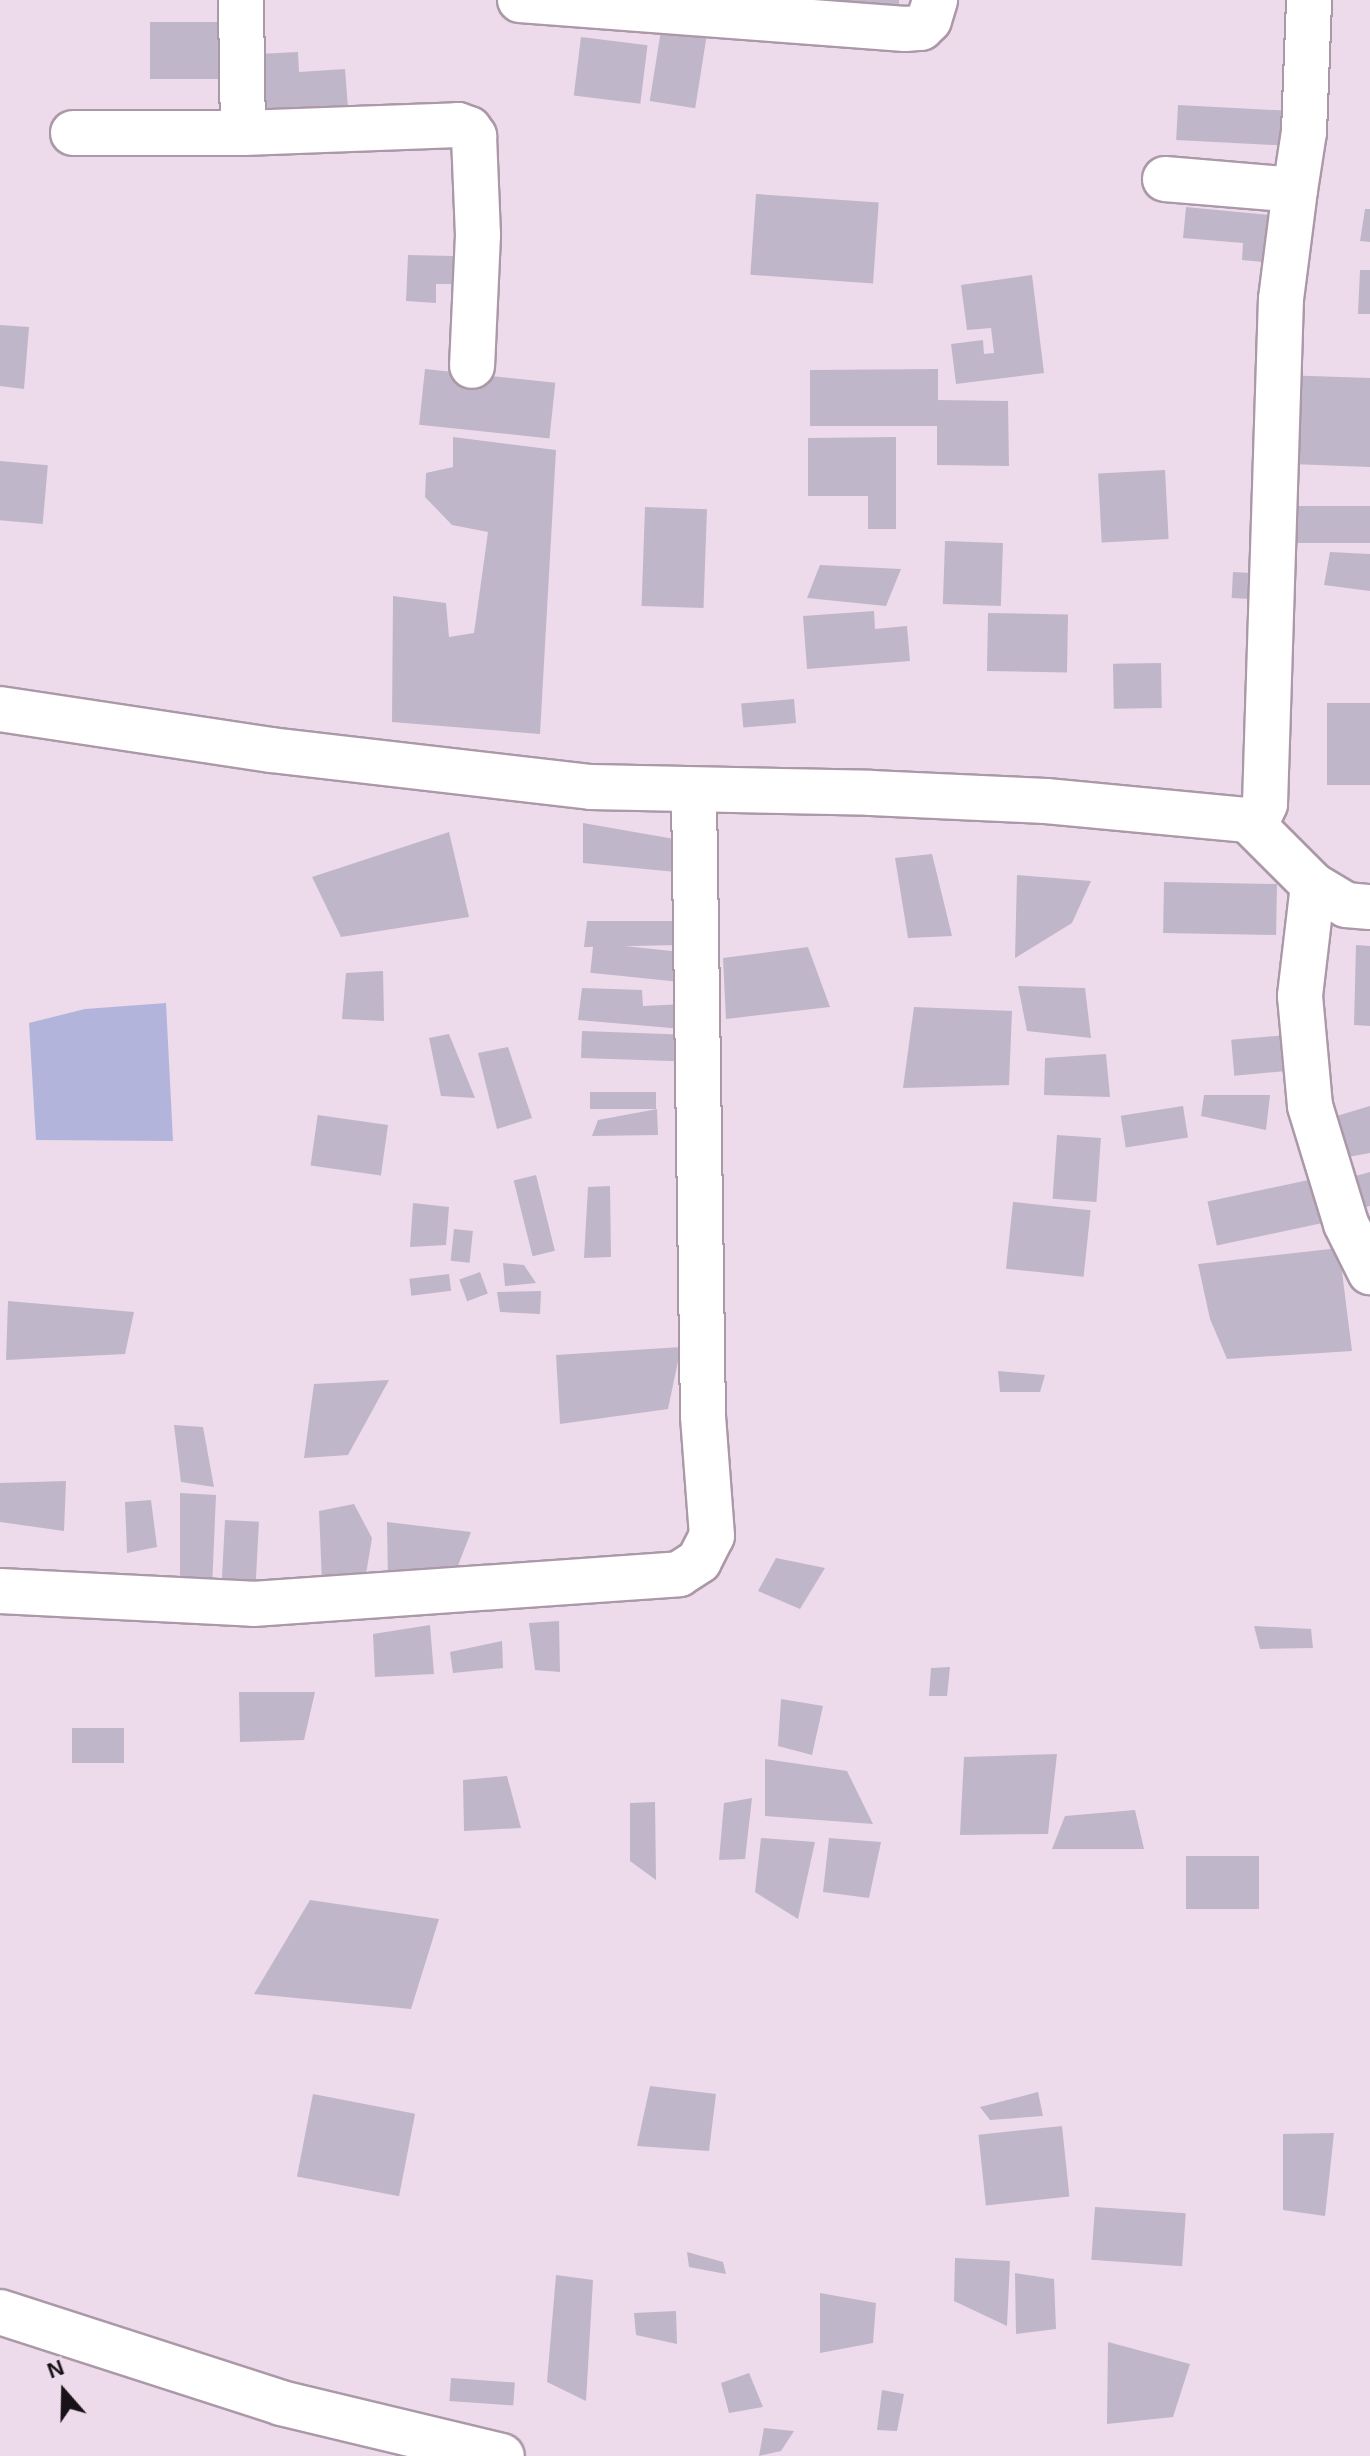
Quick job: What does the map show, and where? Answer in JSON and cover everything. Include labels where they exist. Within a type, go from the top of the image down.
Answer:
[{"type":"street","points":[[241,0],[243,133]]},
{"type":"street","points":[[520,0],[905,29],[921,28],[935,0]]},
{"type":"street","points":[[0,709],[468,776],[694,792],[1046,801],[1248,820],[1259,817],[1265,804],[1279,464],[1276,374],[1304,132],[1309,0]]},
{"type":"street","points":[[73,133],[243,133],[458,125],[469,129],[474,136],[478,235],[472,366]]},
{"type":"street","points":[[1165,179],[1295,190]]},
{"type":"street","points":[[0,1591],[253,1604],[679,1574],[699,1561],[712,1536],[703,1416],[694,792]]},
{"type":"street","points":[[1248,820],[1313,885],[1346,905],[1370,907]]},
{"type":"street","points":[[1313,885],[1300,996],[1310,1106],[1346,1224],[1370,1272]]},
{"type":"street","points":[[0,2312],[281,2403],[502,2456]]},
{"type":"water","points":[[166,1003],[173,1141],[36,1140],[29,1023],[85,1009]]},
{"type":"building","points":[[825,0],[899,0],[899,10],[824,4]]},
{"type":"building","points":[[150,22],[219,22],[219,79],[150,79]]},
{"type":"building","points":[[661,30],[706,37],[695,108],[650,101]]},
{"type":"building","points":[[581,37],[648,45],[640,104],[574,96]]},
{"type":"building","points":[[298,52],[299,72],[345,69],[348,108],[261,113],[258,54]]},
{"type":"building","points":[[1178,105],[1301,111],[1299,146],[1176,140]]},
{"type":"building","points":[[756,194],[879,203],[873,283],[750,275]]},
{"type":"building","points":[[1186,207],[1281,216],[1276,263],[1242,260],[1243,243],[1183,238]]},
{"type":"building","points":[[1365,209],[1370,209],[1370,242],[1360,241]]},
{"type":"building","points":[[408,255],[453,256],[453,284],[436,284],[436,303],[406,301]]},
{"type":"building","points":[[1360,270],[1370,270],[1370,314],[1358,314]]},
{"type":"building","points":[[1032,275],[1044,373],[956,384],[951,344],[983,340],[984,354],[994,353],[991,328],[967,330],[961,285]]},
{"type":"building","points":[[0,325],[29,327],[24,389],[0,386]]},
{"type":"building","points":[[425,369],[555,383],[549,438],[419,425]]},
{"type":"building","points":[[938,369],[938,400],[1008,401],[1009,466],[937,465],[937,426],[810,426],[810,370]]},
{"type":"building","points":[[1281,375],[1370,378],[1370,467],[1291,464]]},
{"type":"building","points":[[453,437],[556,450],[540,734],[392,722],[393,596],[446,603],[449,637],[474,633],[488,532],[452,525],[425,497],[426,473],[453,467]]},
{"type":"building","points":[[896,437],[896,529],[868,529],[868,496],[808,496],[808,438]]},
{"type":"building","points":[[0,461],[48,465],[43,524],[0,520]]},
{"type":"building","points":[[1165,470],[1169,539],[1102,542],[1098,474]]},
{"type":"building","points":[[1291,506],[1370,506],[1370,543],[1291,543]]},
{"type":"building","points":[[645,507],[707,509],[704,608],[642,606]]},
{"type":"building","points":[[945,541],[1003,543],[1001,606],[943,604]]},
{"type":"building","points":[[1330,552],[1370,554],[1370,591],[1324,585]]},
{"type":"building","points":[[820,565],[901,569],[886,606],[807,598]]},
{"type":"building","points":[[1233,572],[1267,574],[1266,600],[1232,598]]},
{"type":"building","points":[[874,611],[875,629],[907,626],[910,661],[807,669],[803,616]]},
{"type":"building","points":[[988,613],[1068,614],[1067,672],[987,671]]},
{"type":"building","points":[[1161,663],[1162,708],[1114,709],[1113,664]]},
{"type":"building","points":[[794,699],[796,723],[743,728],[741,704]]},
{"type":"building","points":[[1327,703],[1370,703],[1370,785],[1327,785]]},
{"type":"building","points":[[583,823],[680,840],[676,872],[583,863]]},
{"type":"building","points":[[449,832],[469,917],[341,937],[312,877]]},
{"type":"building","points":[[932,854],[952,936],[908,938],[895,858]]},
{"type":"building","points":[[1017,875],[1091,881],[1072,923],[1015,958]]},
{"type":"building","points":[[1164,882],[1277,884],[1276,935],[1163,933]]},
{"type":"building","points":[[587,921],[685,921],[680,945],[584,947]]},
{"type":"building","points":[[593,943],[681,952],[678,982],[590,973]]},
{"type":"building","points":[[1356,945],[1370,946],[1370,1026],[1354,1025]]},
{"type":"building","points":[[808,947],[830,1007],[726,1019],[723,958]]},
{"type":"building","points":[[383,971],[384,1021],[342,1019],[346,973]]},
{"type":"building","points":[[1018,986],[1085,988],[1091,1038],[1027,1031]]},
{"type":"building","points":[[582,988],[642,990],[643,1006],[685,1004],[683,1029],[578,1020]]},
{"type":"building","points":[[914,1007],[1012,1011],[1009,1085],[903,1088]]},
{"type":"building","points":[[582,1031],[686,1035],[685,1062],[581,1058]]},
{"type":"building","points":[[449,1034],[475,1098],[441,1096],[429,1038]]},
{"type":"building","points":[[1286,1035],[1289,1071],[1234,1076],[1231,1040]]},
{"type":"building","points":[[508,1047],[532,1118],[497,1129],[478,1053]]},
{"type":"building","points":[[1106,1054],[1110,1097],[1044,1095],[1045,1058]]},
{"type":"building","points":[[590,1092],[656,1092],[656,1109],[590,1109]]},
{"type":"building","points":[[1204,1095],[1270,1095],[1266,1130],[1201,1116]]},
{"type":"building","points":[[1183,1106],[1188,1138],[1126,1147],[1121,1116]]},
{"type":"building","points":[[1370,1106],[1370,1153],[1348,1157],[1333,1117]]},
{"type":"building","points":[[657,1109],[658,1135],[592,1136],[598,1120]]},
{"type":"building","points":[[318,1115],[388,1125],[381,1176],[311,1166]]},
{"type":"building","points":[[1057,1135],[1101,1138],[1096,1202],[1053,1199]]},
{"type":"building","points":[[1370,1172],[1370,1206],[1354,1210],[1341,1180]]},
{"type":"building","points":[[536,1175],[555,1251],[533,1256],[514,1181]]},
{"type":"building","points":[[1318,1178],[1327,1222],[1217,1246],[1207,1201]]},
{"type":"building","points":[[610,1186],[611,1257],[584,1258],[588,1187]]},
{"type":"building","points":[[1013,1202],[1091,1210],[1084,1277],[1006,1269]]},
{"type":"building","points":[[413,1203],[449,1207],[446,1245],[410,1247]]},
{"type":"building","points":[[454,1229],[473,1231],[470,1263],[451,1261]]},
{"type":"building","points":[[1339,1248],[1352,1351],[1227,1359],[1210,1319],[1198,1264]]},
{"type":"building","points":[[503,1263],[524,1265],[536,1283],[505,1286]]},
{"type":"building","points":[[480,1272],[488,1294],[467,1301],[459,1280]]},
{"type":"building","points":[[449,1274],[451,1291],[411,1296],[409,1279]]},
{"type":"building","points":[[541,1291],[540,1314],[500,1312],[497,1292]]},
{"type":"building","points":[[8,1301],[134,1312],[125,1354],[6,1360]]},
{"type":"building","points":[[681,1347],[668,1409],[560,1424],[556,1355]]},
{"type":"building","points":[[998,1371],[1045,1375],[1040,1392],[1000,1392]]},
{"type":"building","points":[[389,1380],[348,1455],[304,1458],[314,1384]]},
{"type":"building","points":[[174,1425],[203,1427],[214,1487],[181,1482]]},
{"type":"building","points":[[66,1481],[64,1531],[0,1522],[0,1483]]},
{"type":"building","points":[[180,1493],[216,1495],[212,1588],[180,1591]]},
{"type":"building","points":[[151,1500],[157,1547],[127,1553],[125,1502]]},
{"type":"building","points":[[354,1504],[372,1538],[365,1580],[322,1582],[319,1511]]},
{"type":"building","points":[[225,1520],[259,1522],[256,1583],[222,1581]]},
{"type":"building","points":[[387,1522],[471,1532],[452,1581],[388,1581]]},
{"type":"building","points":[[776,1558],[825,1568],[800,1609],[758,1591]]},
{"type":"building","points":[[559,1621],[560,1672],[535,1670],[529,1623]]},
{"type":"building","points":[[430,1625],[434,1674],[375,1677],[373,1634]]},
{"type":"building","points":[[1254,1626],[1311,1629],[1313,1648],[1260,1649]]},
{"type":"building","points":[[502,1641],[503,1668],[453,1673],[450,1652]]},
{"type":"building","points":[[950,1667],[947,1696],[929,1696],[931,1668]]},
{"type":"building","points":[[239,1692],[315,1692],[304,1740],[240,1742]]},
{"type":"building","points":[[781,1699],[823,1706],[812,1755],[778,1746]]},
{"type":"building","points":[[72,1728],[124,1728],[124,1763],[72,1763]]},
{"type":"building","points":[[1057,1754],[1048,1834],[960,1835],[964,1757]]},
{"type":"building","points":[[765,1759],[847,1771],[873,1824],[765,1816]]},
{"type":"building","points":[[507,1776],[521,1828],[464,1831],[463,1780]]},
{"type":"building","points":[[752,1798],[745,1859],[719,1860],[724,1803]]},
{"type":"building","points":[[655,1802],[656,1880],[630,1861],[630,1803]]},
{"type":"building","points":[[1135,1810],[1144,1849],[1052,1849],[1065,1816]]},
{"type":"building","points":[[761,1838],[815,1842],[798,1919],[755,1892]]},
{"type":"building","points":[[829,1838],[881,1842],[869,1898],[823,1892]]},
{"type":"building","points":[[1186,1856],[1259,1856],[1259,1909],[1186,1909]]},
{"type":"building","points":[[310,1900],[439,1919],[411,2009],[254,1994]]},
{"type":"building","points":[[650,2086],[716,2094],[709,2151],[637,2146]]},
{"type":"building","points":[[1038,2092],[1043,2116],[990,2120],[980,2107]]},
{"type":"building","points":[[313,2094],[415,2114],[399,2196],[297,2176]]},
{"type":"building","points":[[1062,2126],[1069,2197],[986,2205],[978,2135]]},
{"type":"building","points":[[1334,2133],[1325,2216],[1283,2210],[1283,2134]]},
{"type":"building","points":[[1095,2207],[1186,2213],[1182,2266],[1091,2260]]},
{"type":"building","points":[[687,2252],[723,2262],[726,2274],[689,2267]]},
{"type":"building","points":[[955,2258],[1010,2261],[1007,2326],[954,2301]]},
{"type":"building","points":[[1015,2273],[1054,2279],[1056,2329],[1016,2334]]},
{"type":"building","points":[[556,2275],[593,2280],[586,2401],[547,2382]]},
{"type":"building","points":[[820,2293],[876,2303],[873,2343],[820,2353]]},
{"type":"building","points":[[676,2311],[677,2344],[636,2335],[634,2313]]},
{"type":"building","points":[[1108,2342],[1190,2364],[1173,2417],[1107,2424]]},
{"type":"building","points":[[749,2373],[763,2407],[729,2413],[721,2383]]},
{"type":"building","points":[[451,2378],[515,2382],[513,2405],[449,2401]]},
{"type":"building","points":[[882,2390],[904,2394],[897,2431],[877,2430]]},
{"type":"building","points":[[764,2428],[794,2431],[781,2451],[759,2456]]}]
